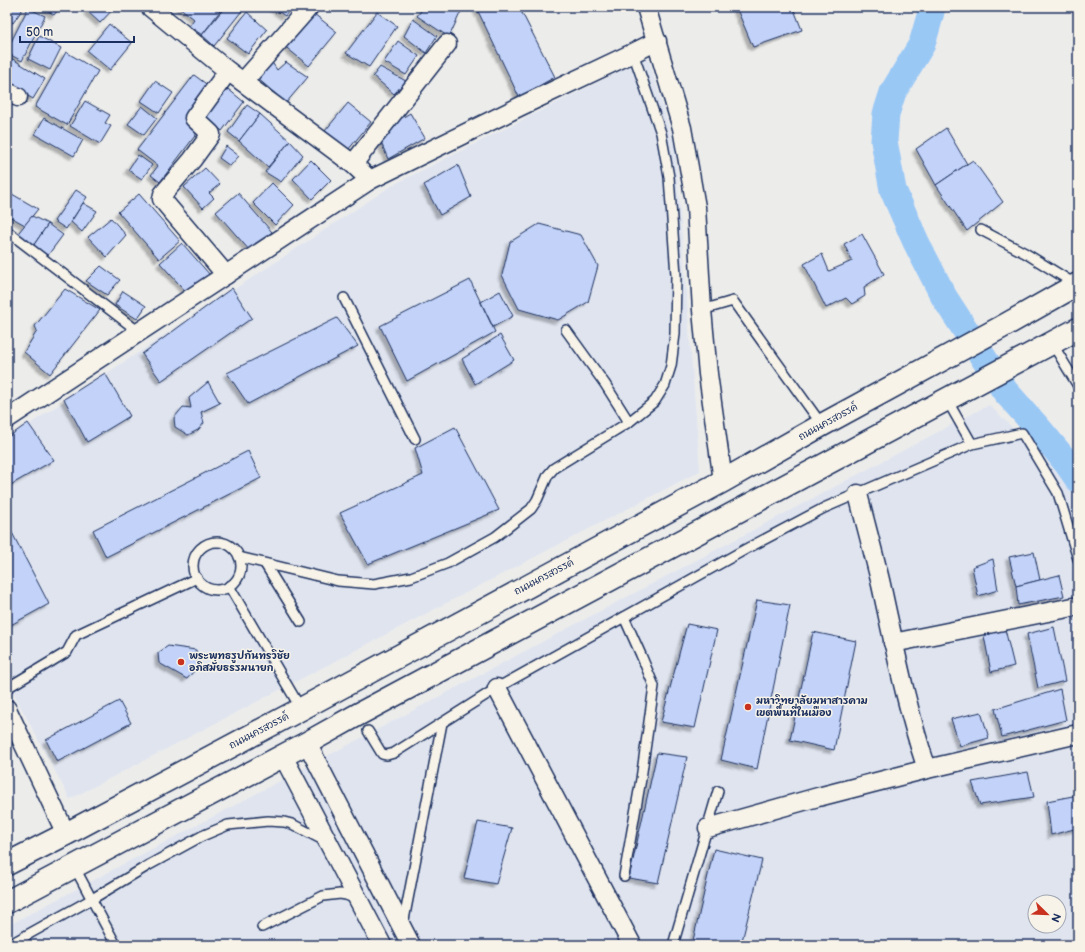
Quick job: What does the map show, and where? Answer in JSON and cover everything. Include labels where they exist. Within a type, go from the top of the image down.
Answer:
[{"type":"main road","name":"ถนนนครสวรรค์","points":[[7,864],[301,709],[723,481],[1077,284]]},
{"type":"main road","points":[[7,902],[283,756],[372,706],[1078,329]]},
{"type":"main road","points":[[614,539],[630,569]]},
{"type":"street","points":[[150,7],[228,71],[353,164],[370,180]]},
{"type":"street","points":[[243,82],[309,7]]},
{"type":"street","points":[[646,7],[682,128],[696,207],[702,310],[708,374],[723,481]]},
{"type":"street","points":[[7,419],[370,180],[657,41]]},
{"type":"street","points":[[353,164],[447,44]]},
{"type":"street","points":[[226,275],[162,199],[163,194],[192,160],[211,134],[194,118],[228,71]]},
{"type":"street","points":[[858,494],[880,578],[893,643],[908,704],[927,769]]},
{"type":"street","points":[[893,643],[1078,606]]},
{"type":"street","points":[[497,688],[632,945]]},
{"type":"street","points":[[7,709],[66,834]]},
{"type":"street","points":[[708,828],[818,797],[927,769],[1078,734]]},
{"type":"street","points":[[307,743],[411,945]]},
{"type":"street","points":[[283,756],[382,945]]},
{"type":"street","points":[[362,906],[387,899]]},
{"type":"lane","points":[[239,557],[338,581],[374,584],[410,577],[448,563],[495,537],[531,509],[537,500],[548,475],[554,468],[629,422],[655,401],[665,385],[671,366],[675,334],[676,275],[669,177],[661,133],[633,53]]},
{"type":"lane","points":[[981,230],[1025,253],[1077,284]]},
{"type":"lane","points":[[7,231],[139,332]]},
{"type":"lane","points":[[344,298],[415,439]]},
{"type":"lane","points":[[702,310],[733,301],[822,425]]},
{"type":"lane","points":[[566,330],[605,384],[629,422]]},
{"type":"lane","points":[[1052,343],[1078,386]]},
{"type":"lane","points":[[953,396],[972,444]]},
{"type":"lane","points":[[368,731],[382,754],[387,755],[394,753],[497,688],[752,546],[824,508],[972,444],[1022,433],[1058,493],[1078,559]]},
{"type":"lane","points":[[222,542],[235,550],[239,557],[239,573],[229,586],[215,589],[208,588],[201,584],[197,578],[193,563],[195,555],[206,544],[222,542]]},
{"type":"lane","points":[[265,564],[301,622]]},
{"type":"lane","points":[[7,688],[67,652],[76,635],[197,578]]},
{"type":"lane","points":[[229,586],[301,709]]},
{"type":"lane","points":[[624,617],[654,686],[641,779],[624,876]]},
{"type":"lane","points":[[402,928],[442,724]]},
{"type":"lane","points":[[673,945],[718,791]]},
{"type":"lane","points":[[9,945],[92,899],[149,865],[202,836],[228,825],[268,821],[284,822],[292,824],[328,842]]},
{"type":"lane","points":[[74,866],[116,945]]},
{"type":"lane","points":[[262,927],[323,896],[340,894],[350,897],[362,906]]},
{"type":"shaded area","points":[[648,57],[675,147],[700,471],[70,799],[7,681],[7,439],[393,185]]},
{"type":"shaded area","name":"มหาวิทยาลัยมหาสารคาม เขตพื้นที่ในเมือง","points":[[989,405],[1069,482],[1078,513],[1078,945],[7,945],[7,926]]},
{"type":"building","points":[[7,7],[24,7],[13,23],[7,19]]},
{"type":"building","points":[[43,7],[60,7],[54,15]]},
{"type":"building","points":[[91,7],[115,7],[100,23],[87,11]]},
{"type":"building","points":[[179,7],[223,7],[202,35],[189,26],[194,19]]},
{"type":"building","points":[[225,7],[245,7],[214,46],[202,35]]},
{"type":"building","points":[[272,7],[292,7],[285,16]]},
{"type":"building","points":[[424,7],[463,7],[449,37],[417,16]]},
{"type":"building","points":[[476,7],[519,7],[555,77],[519,97]]},
{"type":"building","points":[[736,7],[793,7],[802,30],[753,47]]},
{"type":"building","points":[[28,8],[45,16],[22,61],[7,53],[7,50]]},
{"type":"building","points":[[309,10],[337,32],[309,66],[282,44]]},
{"type":"building","points":[[247,12],[267,30],[248,54],[227,38]]},
{"type":"building","points":[[377,12],[397,26],[369,67],[346,53]]},
{"type":"building","points":[[413,19],[437,36],[426,53],[404,36]]},
{"type":"building","points":[[109,24],[132,43],[110,70],[87,51]]},
{"type":"building","points":[[39,36],[61,48],[50,70],[28,59]]},
{"type":"building","points":[[398,41],[419,56],[406,75],[384,62]]},
{"type":"building","points":[[66,52],[98,71],[67,125],[35,107]]},
{"type":"building","points":[[11,58],[45,79],[33,99],[7,83],[7,64]]},
{"type":"building","points":[[271,61],[277,70],[286,62],[308,77],[286,103],[256,77]]},
{"type":"building","points":[[380,67],[406,81],[394,94],[373,76]]},
{"type":"building","points":[[194,75],[213,89],[201,128],[160,182],[151,175],[158,166],[137,150]]},
{"type":"building","points":[[155,81],[173,93],[159,113],[141,101]]},
{"type":"building","points":[[228,89],[244,102],[222,131],[206,116]]},
{"type":"building","points":[[85,101],[110,115],[105,123],[111,126],[100,144],[70,126]]},
{"type":"building","points":[[348,103],[371,122],[348,150],[325,131]]},
{"type":"building","points":[[247,105],[260,114],[239,141],[228,132]]},
{"type":"building","points":[[142,106],[157,118],[144,135],[128,124]]},
{"type":"building","points":[[410,113],[425,138],[388,159],[377,133]]},
{"type":"building","points":[[260,114],[290,141],[268,167],[239,141]]},
{"type":"building","points":[[44,118],[83,140],[74,156],[35,134]]},
{"type":"building","points":[[946,128],[967,164],[936,185],[916,149]]},
{"type":"building","points":[[290,141],[303,155],[281,182],[265,172]]},
{"type":"building","points":[[226,146],[239,156],[230,166],[219,158]]},
{"type":"building","points":[[138,155],[152,165],[142,179],[128,170]]},
{"type":"building","points":[[311,160],[331,180],[312,199],[293,179]]},
{"type":"building","points":[[973,160],[1003,202],[967,231],[936,185]]},
{"type":"building","points":[[458,165],[471,197],[440,215],[424,185]]},
{"type":"building","points":[[205,168],[220,184],[209,193],[214,198],[203,208],[184,187]]},
{"type":"building","points":[[272,183],[294,205],[275,225],[253,203]]},
{"type":"building","points":[[7,190],[12,194],[7,202]]},
{"type":"building","points":[[76,190],[87,197],[66,229],[54,221]]},
{"type":"building","points":[[238,193],[272,232],[250,251],[216,212]]},
{"type":"building","points":[[12,194],[38,209],[25,225],[7,215],[7,201]]},
{"type":"building","points":[[139,194],[180,241],[159,259],[118,212]]},
{"type":"building","points":[[83,203],[97,211],[82,232],[71,222]]},
{"type":"building","points":[[32,216],[48,224],[31,249],[15,237]]},
{"type":"building","points":[[111,218],[126,235],[107,257],[88,237]]},
{"type":"building","points":[[48,224],[63,235],[48,255],[31,249]]},
{"type":"building","points":[[539,224],[581,235],[598,266],[588,302],[558,320],[519,309],[502,275],[510,242]]},
{"type":"building","points":[[862,234],[884,274],[864,287],[865,296],[852,304],[846,298],[826,308],[804,264],[822,254],[829,271],[852,261],[844,244]]},
{"type":"building","points":[[182,243],[210,275],[188,294],[160,263]]},
{"type":"building","points":[[101,266],[120,280],[107,295],[86,281]]},
{"type":"building","points":[[470,280],[495,332],[407,381],[380,326]]},
{"type":"building","points":[[232,288],[252,318],[161,381],[142,354]]},
{"type":"building","points":[[65,289],[100,310],[50,374],[24,352],[37,331],[35,326]]},
{"type":"building","points":[[123,291],[146,306],[137,319],[115,305]]},
{"type":"building","points":[[500,291],[513,316],[493,327],[481,302]]},
{"type":"building","points":[[337,318],[358,346],[248,404],[227,373]]},
{"type":"building","points":[[500,335],[514,360],[475,384],[462,359]]},
{"type":"building","points":[[105,373],[130,416],[87,442],[64,399]]},
{"type":"building","points":[[208,382],[220,403],[201,412],[204,423],[198,430],[188,435],[175,427],[174,418],[183,407],[191,408],[189,398]]},
{"type":"building","points":[[28,423],[54,460],[7,487],[7,438]]},
{"type":"building","points":[[455,427],[499,510],[368,564],[340,513],[423,475],[415,448]]},
{"type":"building","points":[[248,451],[261,478],[106,557],[93,530]]},
{"type":"building","points":[[7,523],[49,604],[7,627]]},
{"type":"building","points":[[1034,552],[1040,580],[1016,586],[1009,557]]},
{"type":"building","points":[[993,559],[998,590],[978,596],[972,567]]},
{"type":"building","points":[[1059,575],[1064,596],[1018,605],[1016,586]]},
{"type":"building","points":[[757,600],[790,605],[757,769],[721,760]]},
{"type":"building","points":[[687,624],[717,630],[695,728],[661,722]]},
{"type":"building","points":[[1054,627],[1065,681],[1038,688],[1027,634]]},
{"type":"building","points":[[1005,629],[1014,666],[991,672],[984,636]]},
{"type":"building","points":[[813,632],[856,641],[834,750],[790,740]]},
{"type":"building","points":[[168,646],[196,650],[198,666],[187,679],[159,663],[158,653]]},
{"type":"building","points":[[1060,689],[1066,720],[1002,737],[995,709]]},
{"type":"building","points":[[119,701],[131,723],[57,762],[46,740]]},
{"type":"building","points":[[981,712],[989,738],[960,746],[951,719]]},
{"type":"building","points":[[657,753],[687,757],[658,883],[629,878]]},
{"type":"building","points":[[1028,772],[1034,797],[980,805],[972,782]]},
{"type":"building","points":[[1078,795],[1078,828],[1051,835],[1047,801]]},
{"type":"building","points":[[478,822],[512,828],[496,884],[464,878]]},
{"type":"building","points":[[714,849],[762,860],[741,945],[692,945]]},
{"type":"waterway","points":[[932,7],[922,44],[893,92],[886,114],[884,141],[893,190],[916,242],[944,297],[1005,391],[1067,463],[1078,479]]},
{"type":"place","name":"พระพุทธรูปกันทรวิชัย อภิสมัยธรรมนายก","points":[[181,662]]},
{"type":"place","name":"มหาวิทยาลัยมหาสารคาม เขตพื้นที่ในเมือง","points":[[748,707]]}]
